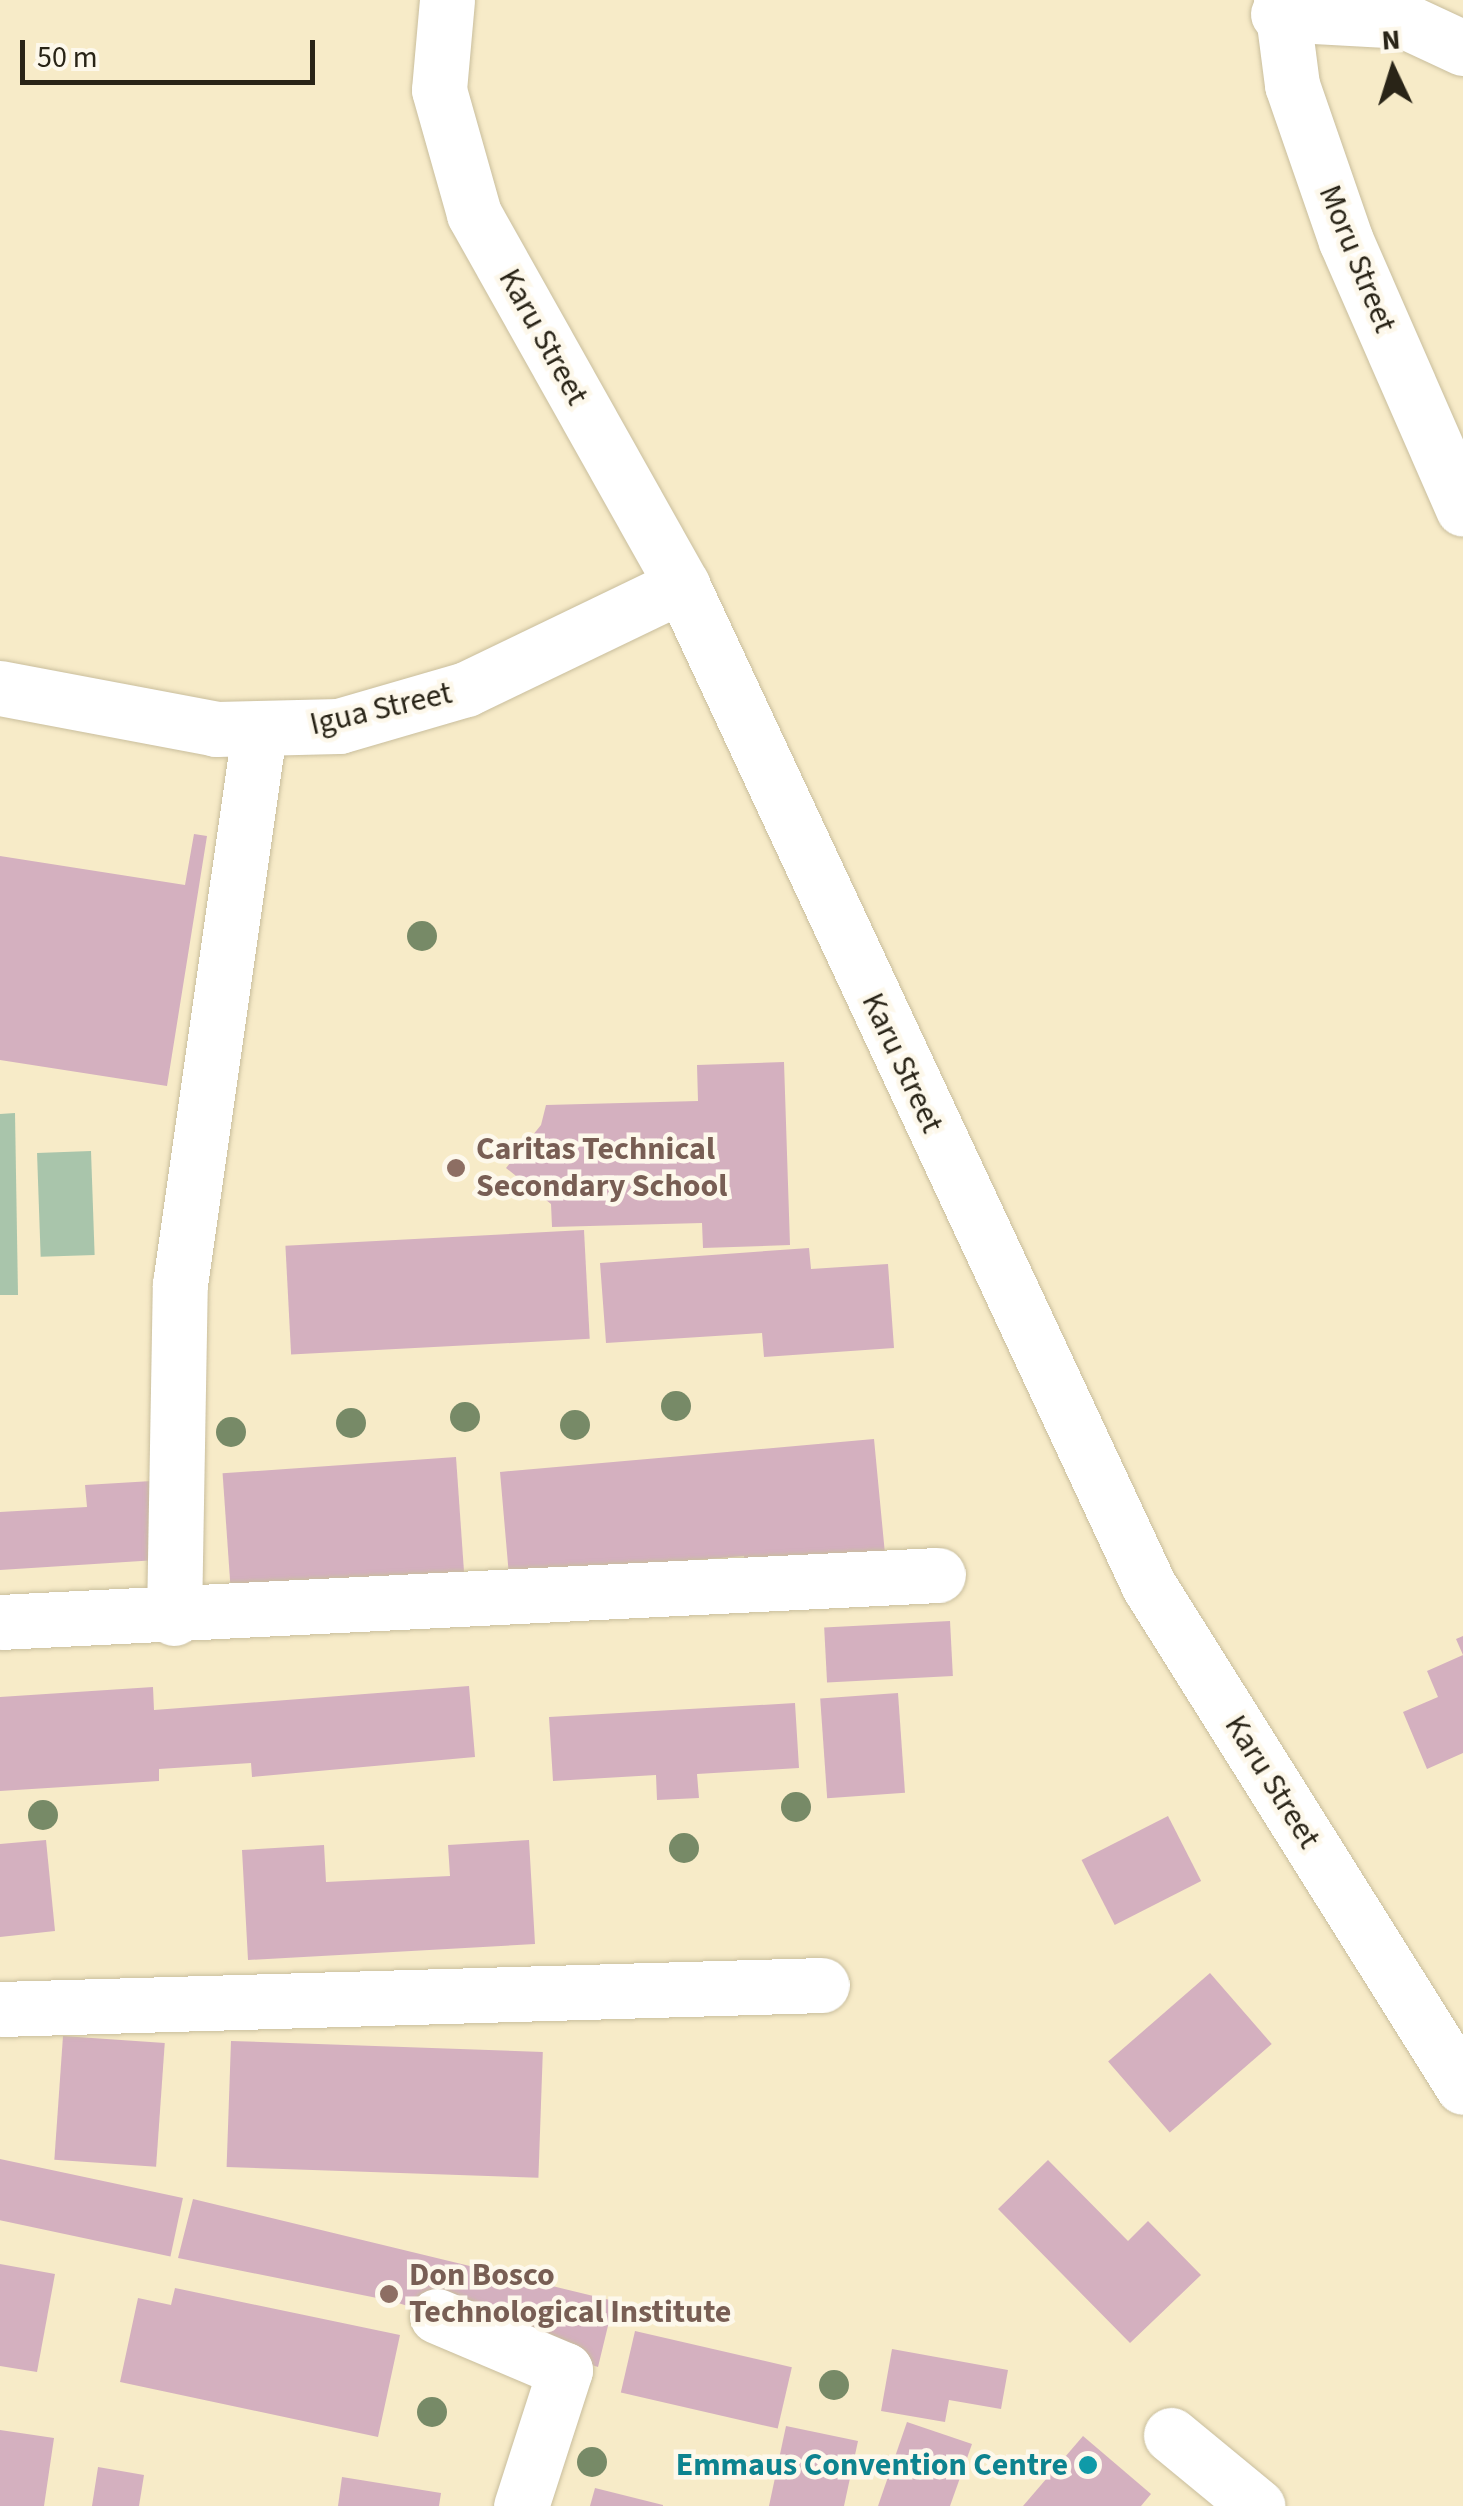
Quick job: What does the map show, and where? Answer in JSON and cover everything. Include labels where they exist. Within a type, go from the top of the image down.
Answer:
[{"type":"street","name":"Karu Street","points":[[447,0],[440,90],[474,214],[682,585],[1104,1501],[1149,1586],[1463,2087]]},
{"type":"street","points":[[1280,7],[1405,21],[1463,48]]},
{"type":"street","name":"Moru Street","points":[[1280,7],[1292,85],[1346,241],[1463,509]]},
{"type":"street","name":"Igua Street","points":[[0,688],[259,732],[339,726],[466,689],[682,585]]},
{"type":"street","points":[[174,1618],[180,1284],[259,732]]},
{"type":"street","points":[[0,1622],[174,1618],[938,1575]]},
{"type":"street","points":[[0,2010],[822,1985]]},
{"type":"street","points":[[437,2316],[565,2370],[522,2506]]},
{"type":"street","points":[[1170,2435],[1258,2506]]},
{"type":"green space","points":[[15,1113],[18,1295],[0,1295],[0,1114]]},
{"type":"green space","points":[[91,1151],[95,1255],[41,1257],[37,1153]]},
{"type":"building","points":[[194,834],[207,836],[167,1086],[0,1060],[0,856],[185,885]]},
{"type":"building","points":[[784,1062],[790,1245],[703,1248],[702,1223],[552,1227],[551,1204],[506,1168],[541,1125],[546,1105],[698,1101],[697,1065]]},
{"type":"building","points":[[584,1230],[590,1339],[291,1354],[285,1246]]},
{"type":"building","points":[[809,1248],[811,1269],[888,1264],[894,1348],[764,1357],[762,1333],[606,1343],[600,1263]]},
{"type":"building","points":[[874,1439],[885,1554],[745,1567],[744,1556],[509,1576],[500,1472]]},
{"type":"building","points":[[456,1457],[464,1577],[231,1593],[223,1473]]},
{"type":"building","points":[[152,1481],[157,1560],[0,1570],[0,1512],[87,1507],[85,1485]]},
{"type":"building","points":[[950,1621],[953,1676],[827,1683],[824,1628]]},
{"type":"building","points":[[1463,1636],[1463,1655],[1456,1639]]},
{"type":"building","points":[[1463,1655],[1463,1753],[1427,1769],[1403,1712],[1438,1697],[1427,1671]]},
{"type":"building","points":[[469,1686],[475,1757],[252,1777],[251,1763],[159,1769],[159,1781],[0,1791],[0,1697],[153,1687],[154,1710]]},
{"type":"building","points":[[898,1693],[905,1793],[827,1798],[820,1698]]},
{"type":"building","points":[[795,1703],[799,1768],[697,1774],[699,1798],[657,1800],[656,1775],[553,1781],[549,1717]]},
{"type":"building","points":[[1168,1816],[1201,1881],[1115,1925],[1082,1860]]},
{"type":"building","points":[[46,1840],[55,1931],[0,1937],[0,1844]]},
{"type":"building","points":[[529,1840],[535,1944],[248,1960],[242,1850],[324,1845],[326,1882],[450,1876],[448,1845]]},
{"type":"building","points":[[1210,1973],[1272,2044],[1170,2133],[1108,2062]]},
{"type":"building","points":[[63,2036],[165,2043],[156,2167],[54,2160]]},
{"type":"building","points":[[231,2041],[543,2052],[538,2178],[227,2167]]},
{"type":"building","points":[[0,2159],[183,2198],[170,2257],[0,2220]]},
{"type":"building","points":[[1048,2160],[1128,2241],[1148,2221],[1201,2275],[1130,2343],[998,2209]]},
{"type":"building","points":[[193,2199],[614,2301],[598,2367],[392,2301],[178,2258]]},
{"type":"building","points":[[0,2264],[55,2274],[37,2372],[0,2366]]},
{"type":"building","points":[[175,2288],[400,2335],[378,2437],[120,2382],[138,2298],[171,2305]]},
{"type":"building","points":[[635,2331],[792,2367],[778,2429],[621,2392]]},
{"type":"building","points":[[892,2349],[1008,2370],[1001,2409],[949,2400],[945,2422],[881,2411]]},
{"type":"building","points":[[907,2422],[972,2444],[950,2506],[878,2506]]},
{"type":"building","points":[[786,2426],[858,2441],[844,2506],[769,2506]]},
{"type":"building","points":[[0,2430],[54,2438],[44,2506],[0,2506]]},
{"type":"building","name":"Emmaus Convention Centre","points":[[1083,2436],[1151,2494],[1141,2506],[1023,2506]]},
{"type":"building","points":[[98,2467],[144,2475],[139,2506],[92,2506]]},
{"type":"building","points":[[342,2477],[441,2493],[439,2506],[338,2506]]},
{"type":"building","points":[[595,2488],[663,2505],[663,2506],[590,2506]]},
{"type":"place","name":"Caritas Technical Secondary School","points":[[456,1168]]},
{"type":"place","name":"Don Bosco Technological Institute","points":[[389,2294]]},
{"type":"place","name":"Emmaus Convention Centre","points":[[1088,2465]]}]
